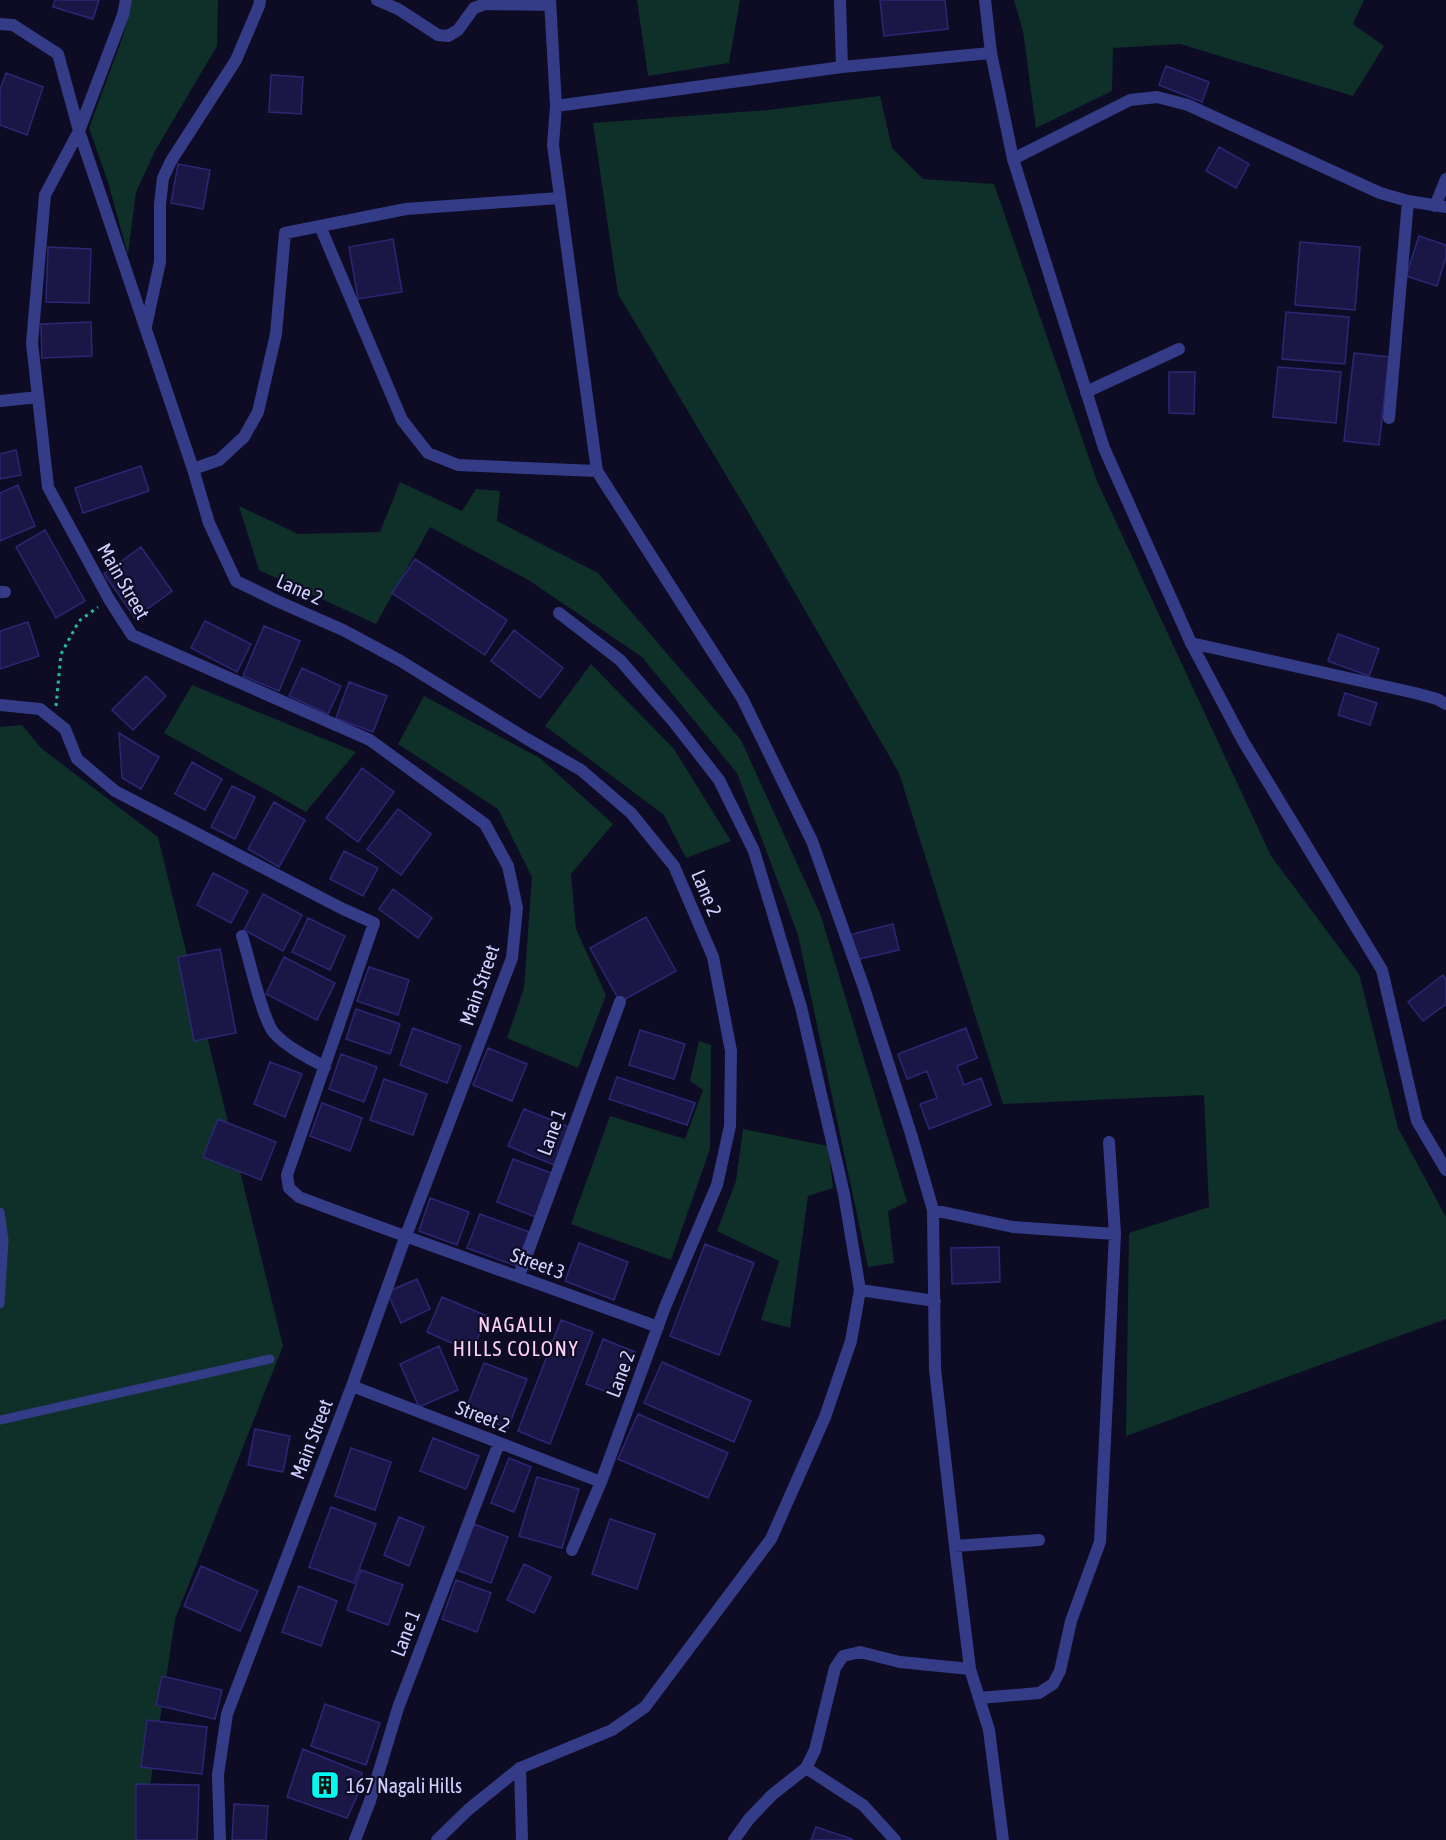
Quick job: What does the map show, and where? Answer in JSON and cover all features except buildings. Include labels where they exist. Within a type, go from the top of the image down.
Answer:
[{"type":"street","name":"Main Street","points":[[126,0],[123,15],[79,131],[45,195],[32,343],[48,487],[132,635],[370,740],[485,824],[508,866],[517,908],[513,958],[405,1238],[352,1386],[228,1714],[218,1775],[220,1840]]},
{"type":"street","points":[[145,327],[160,262],[160,204],[163,178],[171,161],[236,60],[260,0]]},
{"type":"street","points":[[377,0],[398,9],[438,35],[448,36],[458,30],[474,8],[485,4],[550,3],[556,106],[553,146],[597,471],[742,698],[812,841],[868,999],[933,1210],[936,1301],[935,1369],[970,1669],[989,1730],[1003,1840]]},
{"type":"street","points":[[840,0],[842,67]]},
{"type":"street","points":[[985,0],[991,53],[1013,159],[1104,448],[1191,643],[1243,741],[1382,970],[1417,1121],[1446,1170]]},
{"type":"street","name":"Lane 2","points":[[0,24],[13,25],[58,54],[79,131],[193,469],[209,523],[237,581],[277,602],[343,630],[399,660],[527,740],[581,770],[631,813],[674,866],[713,957],[731,1051],[730,1126],[717,1185],[658,1327],[601,1482],[572,1550]]},
{"type":"street","points":[[556,106],[842,67],[991,53]]},
{"type":"street","points":[[1013,159],[1130,100],[1156,97],[1188,105],[1380,193],[1408,201],[1441,207],[1446,179]]},
{"type":"street","points":[[193,469],[219,460],[244,437],[258,412],[276,334],[285,234],[406,208],[559,198]]},
{"type":"street","points":[[1389,417],[1408,201]]},
{"type":"street","points":[[320,226],[402,420],[428,453],[458,465],[597,471]]},
{"type":"street","points":[[1086,392],[1179,349]]},
{"type":"street","points":[[0,401],[38,397]]},
{"type":"street","points":[[436,1840],[469,1809],[520,1768],[612,1730],[645,1707],[771,1539],[825,1417],[851,1341],[860,1290],[844,1194],[801,1007],[754,851],[719,780],[673,721],[620,660],[559,613]]},
{"type":"street","points":[[1191,643],[1415,693],[1446,704]]},
{"type":"street","points":[[0,705],[39,709],[65,729],[77,759],[115,791],[374,923],[325,1066],[287,1045],[273,1031],[266,1016],[242,936]]},
{"type":"street","name":"Lane 1","points":[[519,1276],[620,1002]]},
{"type":"street","name":"Street 3","points":[[325,1066],[287,1175],[289,1188],[299,1197],[405,1238],[519,1276],[658,1327]]},
{"type":"street","points":[[979,1698],[1039,1693],[1053,1684],[1060,1671],[1071,1621],[1100,1542],[1115,1234],[1109,1142]]},
{"type":"street","points":[[933,1210],[1013,1227],[1115,1234]]},
{"type":"street","points":[[860,1290],[936,1301]]},
{"type":"street","name":"Street 2","points":[[352,1386],[601,1482]]},
{"type":"street","name":"Lane 1","points":[[355,1840],[370,1801],[398,1708],[498,1443]]},
{"type":"street","points":[[955,1546],[1039,1540]]},
{"type":"street","points":[[734,1840],[749,1819],[772,1795],[806,1768],[815,1750],[835,1668],[843,1656],[860,1652],[900,1662],[970,1669]]},
{"type":"street","points":[[520,1768],[522,1840]]},
{"type":"street","points":[[806,1768],[863,1805],[895,1840]]},
{"type":"lane","points":[[0,1212],[4,1240],[0,1304]]},
{"type":"lane","points":[[0,1420],[270,1359]]},
{"type":"path","points":[[55,721],[62,654],[80,621],[109,598]]},
{"type":"green space","points":[[132,0],[218,0],[217,46],[155,151],[136,192],[128,255],[108,182],[89,128],[123,36]]},
{"type":"green space","points":[[637,0],[740,0],[729,63],[648,76]]},
{"type":"green space","points":[[1014,0],[1364,0],[1353,24],[1384,46],[1353,96],[1180,44],[1113,48],[1112,91],[1036,128],[1023,31]]},
{"type":"green space","points":[[880,96],[892,148],[923,179],[994,184],[1097,481],[1271,856],[1359,974],[1398,1128],[1446,1217],[1446,1319],[1126,1436],[1129,1233],[1209,1207],[1204,1095],[1003,1104],[899,773],[754,522],[618,294],[593,123],[768,110]]},
{"type":"green space","points":[[400,482],[462,511],[476,489],[500,491],[497,521],[598,573],[741,740],[821,916],[907,1202],[888,1211],[894,1263],[868,1267],[798,935],[737,773],[642,657],[530,581],[430,527],[376,624],[259,570],[239,506],[298,534],[380,532]]},
{"type":"green space","points":[[591,664],[674,749],[731,841],[686,858],[664,815],[545,726]]},
{"type":"green space","points":[[192,685],[356,752],[306,812],[164,733]]},
{"type":"green space","points":[[424,696],[540,758],[613,824],[571,874],[576,929],[606,995],[578,1068],[507,1038],[524,988],[532,877],[498,809],[398,744]]},
{"type":"green space","points":[[22,725],[41,748],[158,837],[283,1346],[175,1619],[142,1840],[0,1840],[0,727]]},
{"type":"green space","points":[[699,1041],[711,1045],[710,1149],[671,1260],[571,1224],[610,1116],[685,1139],[703,1090],[690,1081]]},
{"type":"green space","points":[[743,1129],[828,1146],[833,1188],[808,1196],[790,1328],[761,1320],[779,1261],[717,1231],[736,1181]]},
{"type":"place","name":"167 Nagali Hills","points":[[325,1785]]},
{"type":"district","name":"NAGALLI HILLS COLONY","points":[[516,1336]]}]
